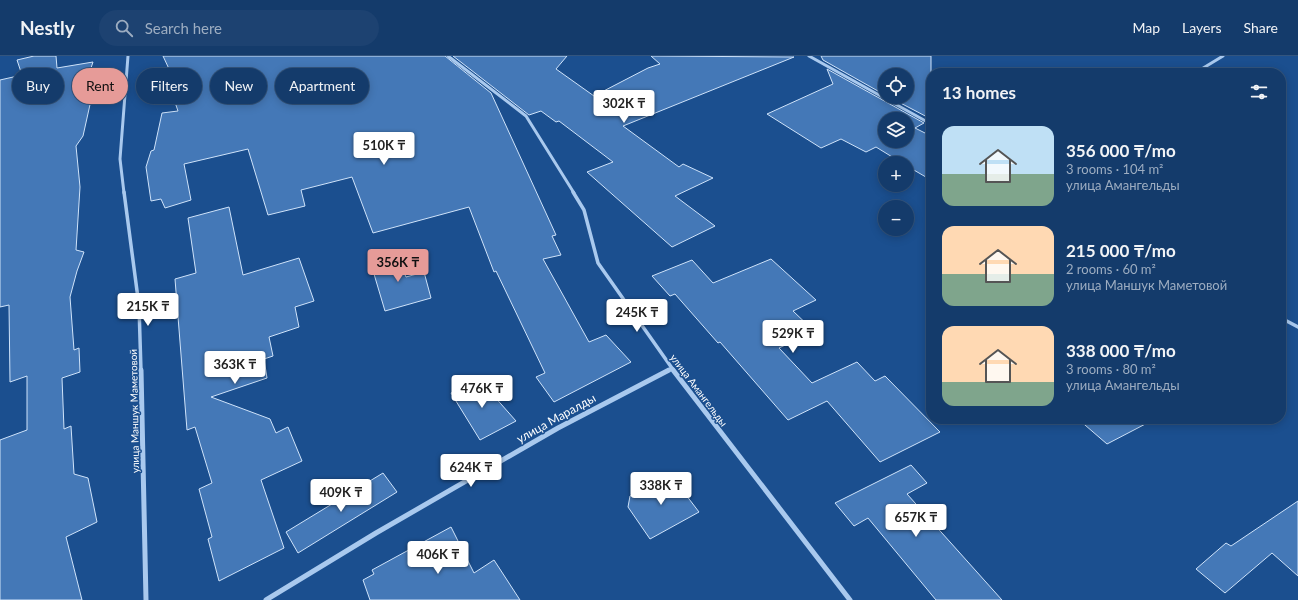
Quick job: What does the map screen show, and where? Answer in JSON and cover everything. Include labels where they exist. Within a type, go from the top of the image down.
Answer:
[{"type":"street","name":"улица Маншук Маметовой","points":[[128,56],[120,159],[139,306],[146,600]]},
{"type":"street","name":"улица Амангельды","points":[[448,56],[526,116],[584,210],[598,263],[672,368],[850,600]]},
{"type":"street","points":[[809,56],[926,121]]},
{"type":"street","points":[[1203,68],[1223,56]]},
{"type":"street","points":[[1286,321],[1298,327]]},
{"type":"street","name":"улица Маралды","points":[[266,600],[376,533],[558,428],[672,368]]},
{"type":"building","points":[[34,56],[56,56],[57,68],[20,68],[17,60]]},
{"type":"building","points":[[163,56],[445,56],[491,93],[556,235],[552,236],[561,255],[543,259],[589,342],[606,335],[631,362],[554,402],[536,377],[545,373],[496,271],[494,272],[469,207],[373,233],[352,177],[301,190],[305,206],[268,215],[248,149],[184,164],[191,200],[165,208],[161,199],[151,201],[146,167],[151,151],[154,150],[162,113],[178,111],[176,104],[202,104],[202,68],[169,68]]},
{"type":"building","points":[[453,56],[567,56],[556,69],[594,96],[648,68],[660,64],[651,56],[794,57],[623,126],[679,167],[683,164],[713,178],[675,196],[715,226],[672,247],[587,172],[613,162],[559,121],[556,122],[541,111],[529,115]]},
{"type":"building","points":[[821,56],[931,56],[931,68],[926,68],[926,116],[902,104],[914,104],[914,68],[878,68],[878,91],[823,60]]},
{"type":"building","points":[[93,62],[91,68],[72,68],[72,104],[90,104],[83,136],[76,146],[80,187],[76,250],[84,252],[70,297],[74,350],[79,348],[80,372],[62,378],[64,429],[71,426],[74,474],[88,478],[97,522],[66,537],[82,600],[0,600],[0,440],[27,430],[27,376],[10,382],[9,305],[0,307],[0,80],[12,77],[12,104],[64,104],[64,68],[57,68]]},
{"type":"building","points":[[827,69],[878,97],[878,104],[890,104],[904,112],[878,112],[878,148],[914,148],[914,117],[924,123],[915,128],[926,134],[926,177],[914,170],[914,156],[891,156],[876,147],[866,152],[841,139],[821,148],[767,114],[833,84]]},
{"type":"building","points":[[229,207],[243,275],[299,258],[314,301],[295,307],[299,327],[269,337],[273,356],[264,359],[267,378],[211,397],[270,419],[276,433],[288,427],[302,461],[261,480],[284,548],[219,581],[208,539],[212,537],[199,489],[212,483],[195,427],[187,430],[175,279],[196,273],[188,218]]},
{"type":"building","points":[[395,250],[406,277],[424,272],[431,298],[385,311],[374,274],[377,273],[371,257]]},
{"type":"building","points":[[771,259],[816,300],[793,311],[814,331],[779,348],[812,383],[857,362],[875,381],[885,376],[926,418],[926,424],[932,424],[940,432],[880,462],[827,401],[788,420],[720,342],[718,343],[675,294],[670,296],[652,276],[692,260],[713,283]]},
{"type":"building","points":[[478,378],[516,421],[480,440],[451,393]]},
{"type":"building","points":[[1084,424],[1145,424],[1107,444]]},
{"type":"building","points":[[911,465],[927,483],[907,494],[1002,600],[936,600],[868,518],[854,526],[835,503]]},
{"type":"building","points":[[383,473],[397,492],[298,553],[286,532]]},
{"type":"building","points":[[670,474],[699,512],[650,539],[628,507],[630,496]]},
{"type":"building","points":[[1298,501],[1298,576],[1272,553],[1225,593],[1196,569],[1226,543],[1231,546]]},
{"type":"building","points":[[451,527],[474,573],[494,560],[520,600],[370,600],[363,580],[374,574],[372,570]]}]
